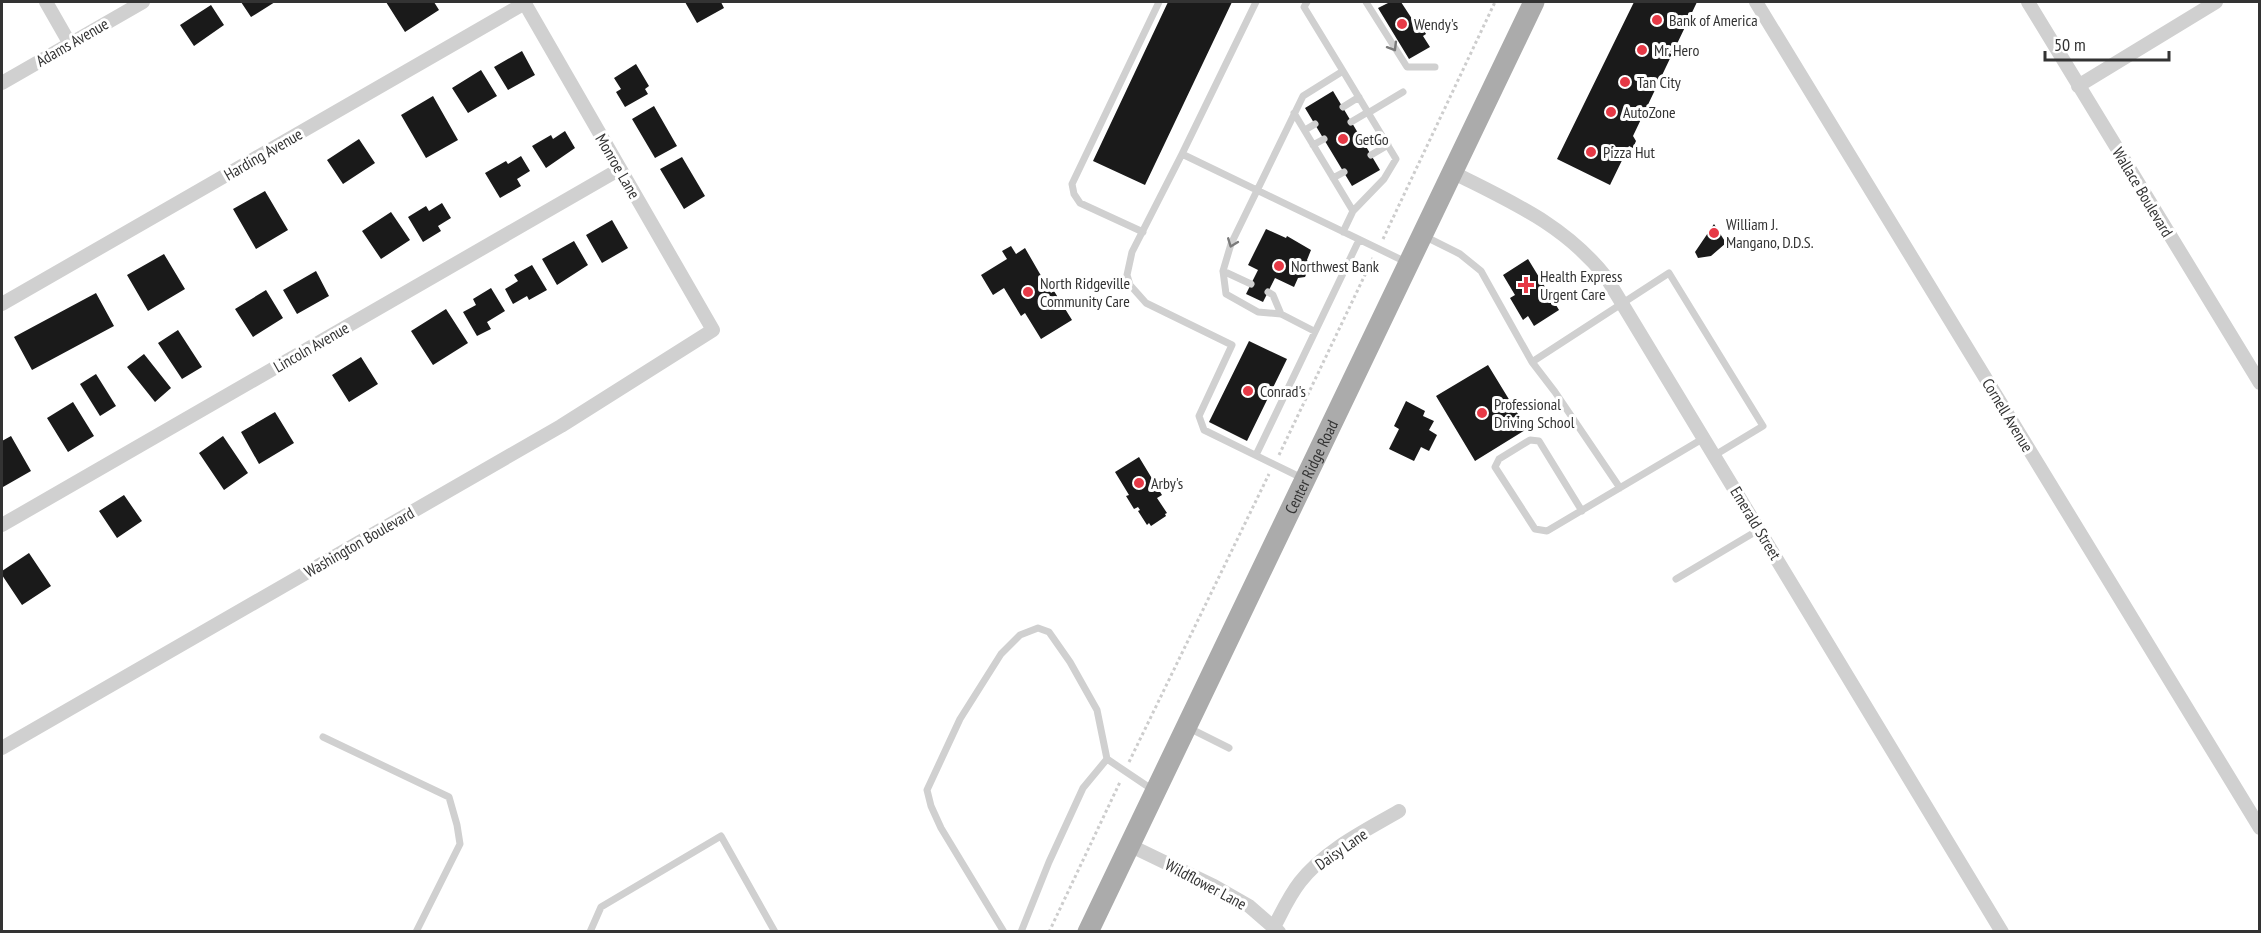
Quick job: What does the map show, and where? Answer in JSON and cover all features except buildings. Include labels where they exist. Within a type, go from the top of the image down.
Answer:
[{"type":"main road","name":"Center Ridge Road","points":[[1088,932],[1534,2]]},
{"type":"street","points":[[46,2],[70,44]]},
{"type":"street","name":"Adams Avenue","points":[[2,83],[143,2]]},
{"type":"street","name":"Monroe Lane","points":[[524,2],[713,330]]},
{"type":"street","name":"Harding Avenue","points":[[2,304],[524,2]]},
{"type":"street","name":"Cornell Avenue","points":[[1756,2],[2259,828]]},
{"type":"street","name":"Wallace Boulevard","points":[[2028,2],[2259,383]]},
{"type":"street","points":[[2078,86],[2216,2]]},
{"type":"street","name":"Lincoln Avenue","points":[[2,525],[620,169]]},
{"type":"street","name":"Emerald Street","points":[[1452,172],[1534,214],[1566,235],[1594,262],[1622,302],[2002,932]]},
{"type":"street","name":"Washington Boulevard","points":[[2,748],[561,426],[713,330]]},
{"type":"street","name":"Daisy Lane","points":[[1276,929],[1286,904],[1300,882],[1319,862],[1399,811]]},
{"type":"street","name":"Wildflower Lane","points":[[1129,845],[1215,885],[1249,906],[1276,929]]},
{"type":"lane","points":[[1143,232],[1080,203],[1074,194],[1072,184],[1159,2]]},
{"type":"lane","points":[[1256,2],[1143,232],[1128,264],[1127,275],[1130,285],[1146,303],[1232,345],[1199,416],[1204,430],[1305,479]]},
{"type":"lane","points":[[1307,2],[1304,7],[1396,159],[1384,179],[1353,211],[1343,232]]},
{"type":"lane","points":[[1366,2],[1407,67],[1413,69],[1436,67]]},
{"type":"lane","points":[[1314,331],[1281,314],[1258,312],[1226,294],[1223,271],[1231,244],[1303,96],[1343,71]]},
{"type":"lane","points":[[1351,122],[1403,92]]},
{"type":"lane","points":[[1342,107],[1359,97]]},
{"type":"lane","points":[[1294,113],[1353,211]]},
{"type":"lane","points":[[1305,130],[1315,124]]},
{"type":"lane","points":[[1313,145],[1324,139]]},
{"type":"lane","points":[[1371,155],[1388,145]]},
{"type":"lane","points":[[1182,154],[1408,263]]},
{"type":"lane","points":[[1334,178],[1344,172]]},
{"type":"lane","points":[[1422,234],[1460,254],[1481,271],[1532,362],[1620,488]]},
{"type":"lane","points":[[1256,455],[1359,240]]},
{"type":"lane","points":[[1223,271],[1251,284]]},
{"type":"lane","points":[[1532,362],[1669,273],[1763,426],[1715,455]]},
{"type":"lane","points":[[1268,292],[1273,295],[1281,314]]},
{"type":"lane","points":[[1582,511],[1539,441],[1530,440],[1499,459],[1495,466],[1535,529],[1547,531],[1582,511],[1704,438]]},
{"type":"lane","points":[[1676,579],[1760,529]]},
{"type":"lane","points":[[1004,932],[940,828],[930,806],[927,790],[960,719],[1001,654],[1020,635],[1038,628],[1049,632],[1097,710],[1107,759],[1155,791]]},
{"type":"lane","points":[[1186,727],[1229,748]]},
{"type":"lane","points":[[323,737],[449,797],[460,844],[416,932]]},
{"type":"lane","points":[[1021,932],[1049,862],[1083,788],[1107,759]]},
{"type":"lane","points":[[590,932],[601,907],[721,836],[775,932]]},
{"type":"place","name":"Bank of America","points":[[1657,20]]},
{"type":"place","name":"Wendy's","points":[[1402,24]]},
{"type":"place","name":"Mr. Hero","points":[[1642,50]]},
{"type":"place","name":"Tan City","points":[[1625,82]]},
{"type":"place","name":"AutoZone","points":[[1611,112]]},
{"type":"place","name":"GetGo","points":[[1343,139]]},
{"type":"place","name":"Pizza Hut","points":[[1591,152]]},
{"type":"place","name":"William J. Mangano, D.D.S.","points":[[1714,233]]},
{"type":"place","name":"Northwest Bank","points":[[1279,266]]},
{"type":"place","name":"Health Express Urgent Care","points":[[1526,285]]},
{"type":"place","name":"North Ridgeville Community Care","points":[[1028,292]]},
{"type":"place","name":"Conrad's","points":[[1248,391]]},
{"type":"place","name":"Professional Driving School","points":[[1482,413]]},
{"type":"place","name":"Arby's","points":[[1139,483]]}]
